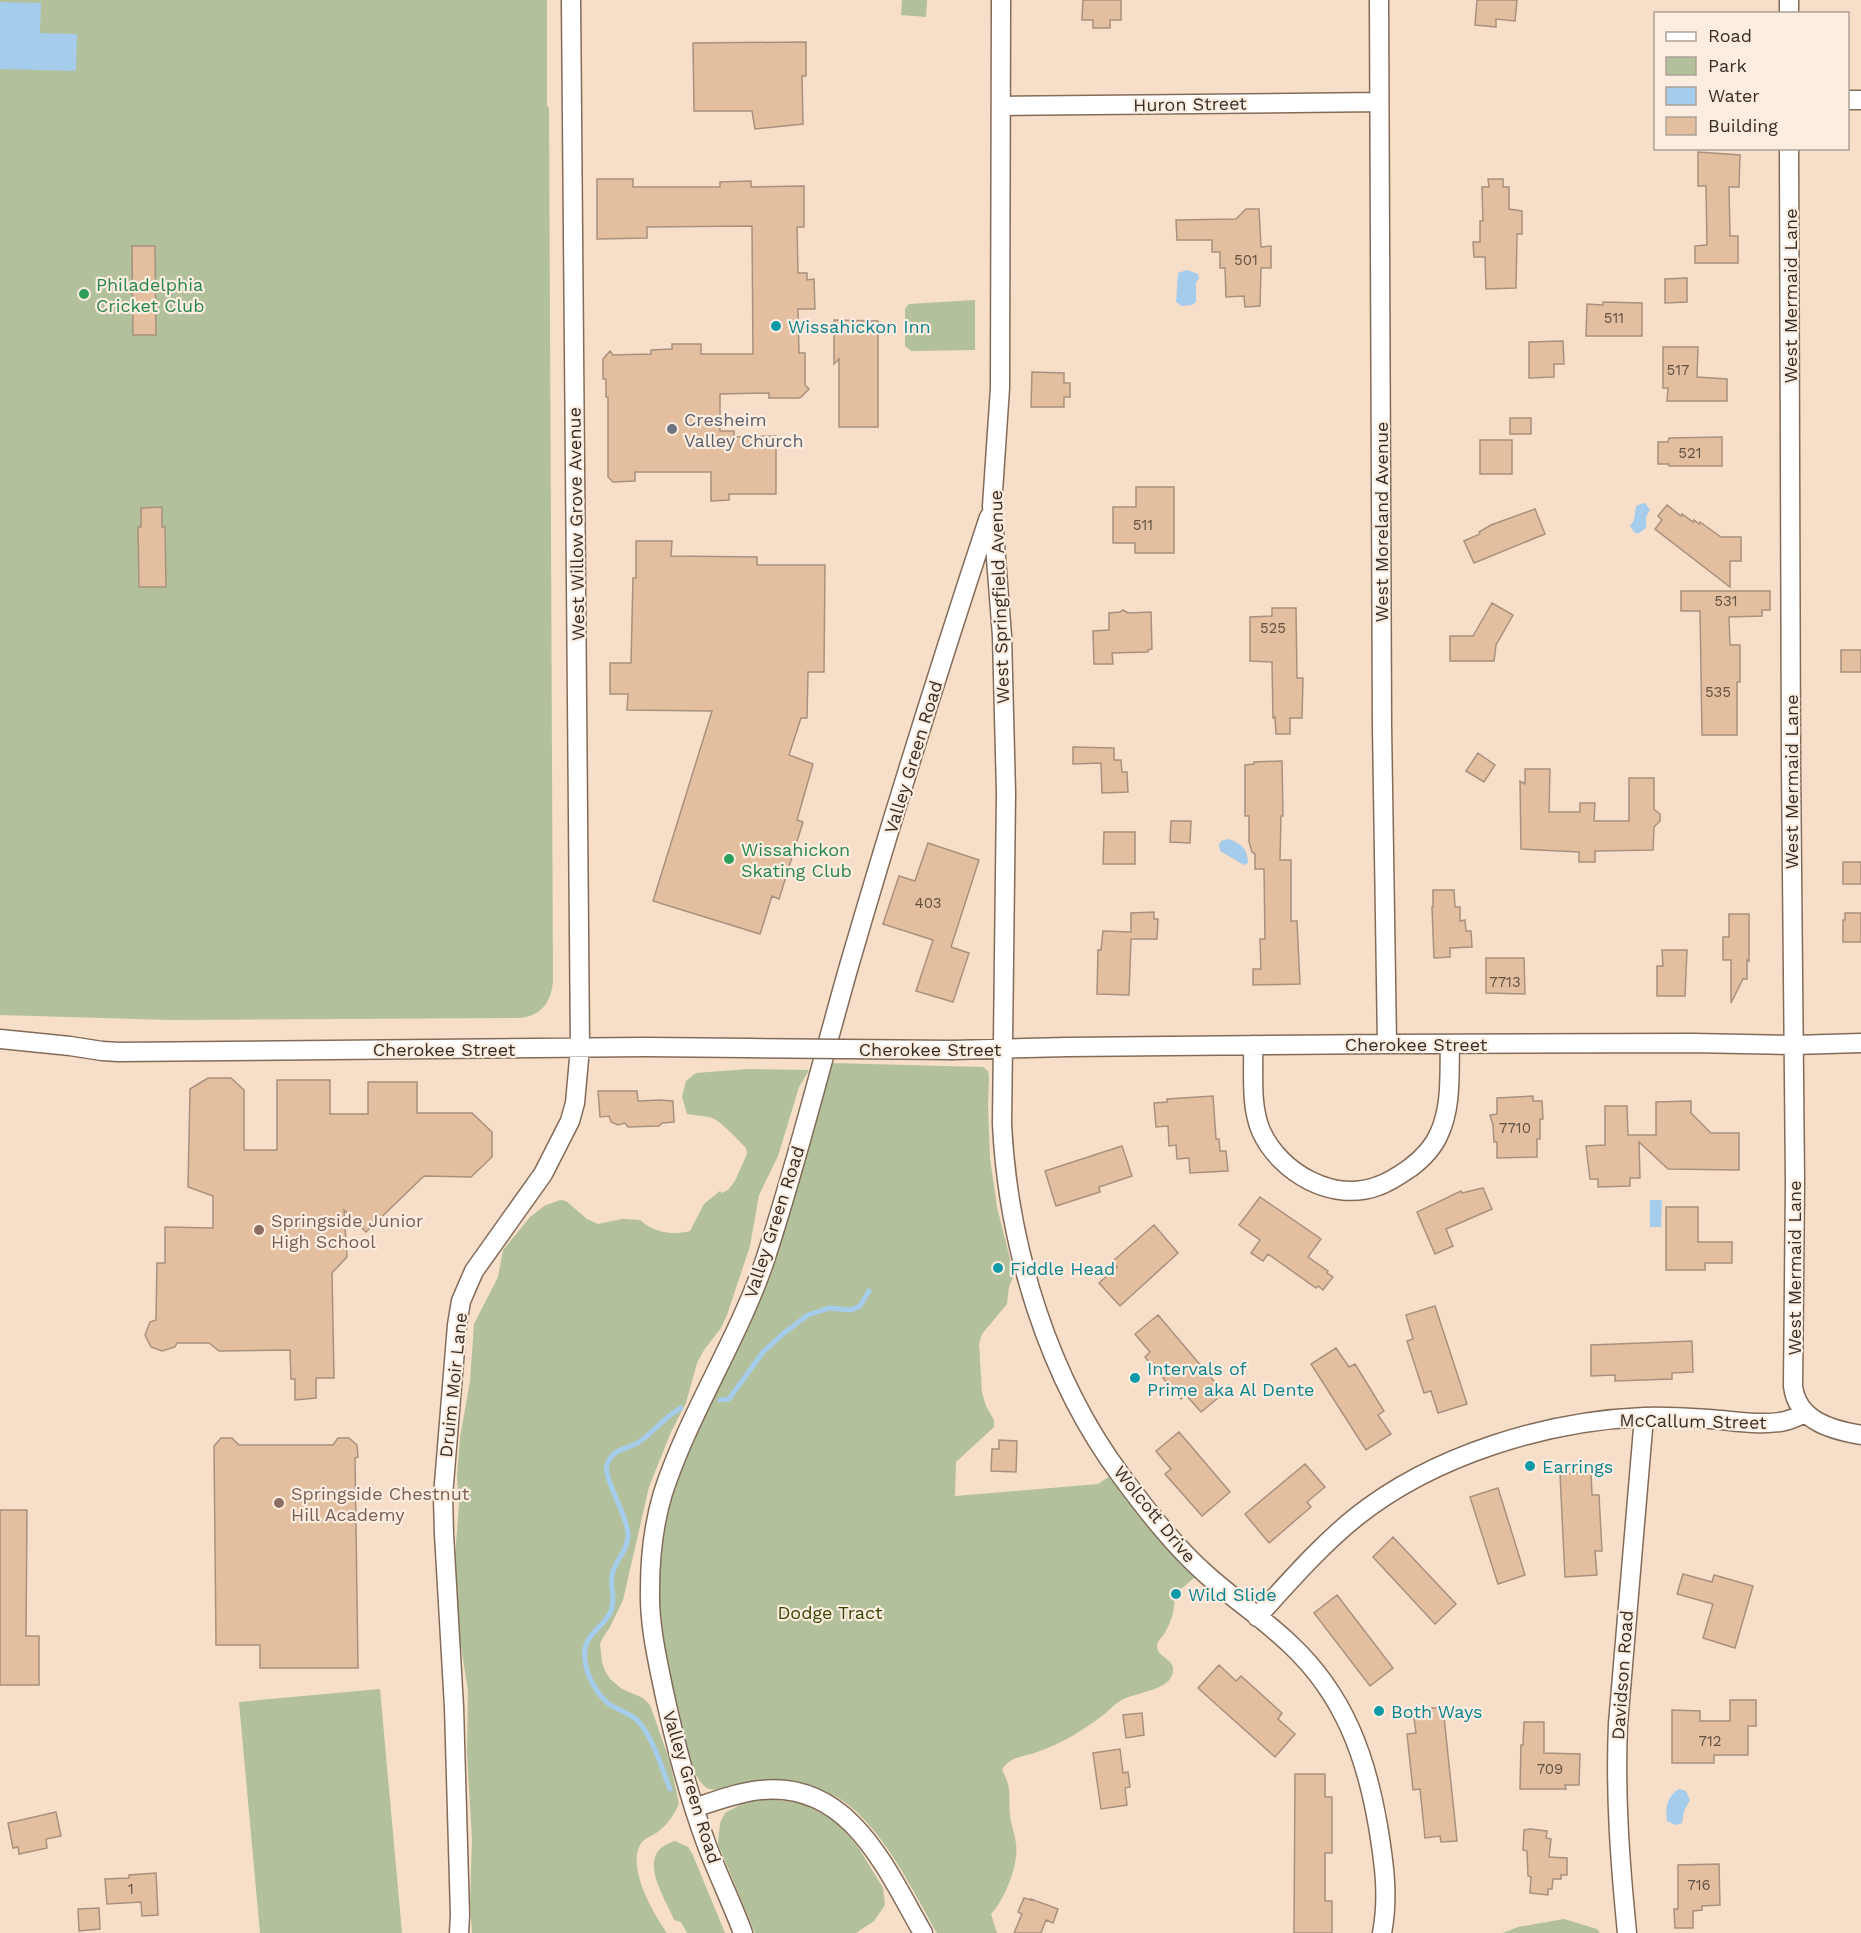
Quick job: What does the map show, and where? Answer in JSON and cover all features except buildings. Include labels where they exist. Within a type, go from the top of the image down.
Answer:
[{"type":"street","name":"West Willow Grove Avenue","points":[[571,0],[580,1048]]},
{"type":"street","name":"West Springfield Avenue","points":[[1001,0],[1000,388],[992,506],[1002,636],[1004,700],[1005,904],[1002,1050]]},
{"type":"street","name":"West Moreland Avenue","points":[[1379,0],[1382,738],[1387,1044]]},
{"type":"street","name":"Huron Street","points":[[1002,106],[1379,102]]},
{"type":"street","name":"West Mermaid Lane","points":[[1789,150],[1794,1395],[1805,1413]]},
{"type":"street","name":"Valley Green Road","points":[[743,1933],[707,1845],[672,1734],[655,1649],[650,1587],[656,1524],[663,1493],[674,1465],[763,1267],[853,953],[992,506]]},
{"type":"street","name":"Cherokee Street","points":[[0,1039],[119,1052],[580,1048],[1002,1050],[1253,1045],[1861,1043]]},
{"type":"street","points":[[1253,1045],[1256,1112],[1260,1130],[1268,1144],[1280,1160],[1313,1182],[1332,1189],[1354,1191],[1377,1187],[1397,1177],[1414,1165],[1434,1143],[1445,1118],[1450,1096],[1450,1044]]},
{"type":"street","name":"Druim Moir Lane","points":[[459,1933],[454,1707],[443,1496],[457,1325],[461,1301],[474,1271],[543,1174],[570,1121],[578,1085],[580,1048]]},
{"type":"street","name":"Wolcott Drive","points":[[1002,1050],[1003,1157],[1011,1212],[1022,1262],[1052,1351],[1089,1424],[1122,1476],[1184,1554],[1290,1644],[1317,1673],[1335,1699],[1354,1736],[1370,1787],[1384,1863],[1386,1898],[1382,1933]]},
{"type":"street","points":[[1805,1413],[1833,1430],[1861,1435]]},
{"type":"street","name":"McCallum Street","points":[[1257,1617],[1330,1539],[1358,1516],[1410,1481],[1463,1456],[1535,1433],[1574,1424],[1644,1417],[1753,1423],[1791,1419],[1805,1413]]},
{"type":"street","name":"Davidson Road","points":[[1627,1933],[1618,1835],[1616,1758],[1644,1417]]},
{"type":"street","points":[[694,1808],[761,1790],[781,1789],[818,1798],[849,1819],[861,1833],[875,1852],[923,1933]]},
{"type":"green space","points":[[0,0],[547,0],[553,981],[550,996],[539,1011],[519,1018],[171,1020],[0,1015]]},
{"type":"green space","points":[[902,0],[927,0],[926,17],[901,15]]},
{"type":"green space","points":[[975,300],[975,350],[911,351],[905,346],[905,309],[909,304]]},
{"type":"green space","name":"Dodge Tract","points":[[831,1063],[983,1067],[988,1071],[990,1158],[997,1207],[1014,1275],[1009,1287],[1007,1304],[982,1334],[979,1344],[982,1393],[994,1420],[994,1427],[956,1462],[955,1496],[1098,1484],[1110,1476],[1162,1543],[1195,1577],[1174,1595],[1171,1620],[1158,1642],[1159,1652],[1172,1665],[1172,1675],[1169,1680],[1157,1688],[1125,1698],[1071,1737],[1046,1749],[1013,1759],[1002,1770],[1009,1788],[1010,1816],[1016,1852],[1010,1881],[991,1914],[997,1933],[937,1933],[885,1846],[851,1807],[832,1794],[810,1787],[767,1784],[742,1784],[715,1790],[707,1788],[701,1783],[692,1766],[669,1670],[662,1624],[659,1577],[664,1529],[673,1492],[715,1388]]},
{"type":"green space","points":[[748,1069],[809,1070],[799,1087],[778,1156],[759,1195],[750,1246],[727,1315],[721,1328],[697,1363],[686,1403],[671,1432],[649,1487],[623,1600],[600,1644],[602,1662],[610,1679],[622,1689],[643,1698],[650,1705],[670,1762],[679,1804],[666,1824],[641,1843],[637,1853],[639,1877],[643,1890],[667,1933],[472,1933],[470,1903],[472,1839],[467,1754],[468,1691],[460,1640],[455,1557],[460,1438],[470,1381],[474,1324],[498,1277],[503,1250],[530,1217],[544,1206],[560,1200],[566,1201],[587,1219],[598,1224],[622,1219],[640,1220],[663,1232],[690,1231],[704,1204],[720,1191],[722,1193],[728,1190],[735,1181],[747,1154],[746,1148],[716,1120],[706,1116],[687,1114],[682,1097],[686,1081],[696,1073]]},
{"type":"green space","points":[[380,1689],[402,1933],[260,1933],[239,1702]]},
{"type":"green space","points":[[767,1799],[803,1803],[838,1823],[858,1847],[883,1888],[885,1905],[874,1921],[856,1933],[755,1933],[718,1844],[720,1823],[725,1813],[745,1802]]},
{"type":"green space","points":[[675,1841],[688,1847],[692,1853],[725,1933],[687,1933],[681,1922],[674,1920],[659,1888],[654,1865],[656,1855],[663,1847]]},
{"type":"green space","points":[[1564,1919],[1597,1929],[1600,1933],[1503,1933],[1518,1927]]},
{"type":"water","points":[[0,2],[41,3],[40,33],[77,34],[76,71],[0,69]]},
{"type":"water","points":[[1187,270],[1198,274],[1196,302],[1192,305],[1181,306],[1176,302],[1178,273]]},
{"type":"water","points":[[1643,503],[1650,510],[1646,517],[1646,528],[1635,533],[1630,526],[1634,520],[1636,506]]},
{"type":"water","points":[[1228,839],[1243,847],[1248,863],[1244,865],[1220,851],[1221,841]]},
{"type":"water","points":[[1650,1200],[1662,1200],[1661,1227],[1650,1227]]},
{"type":"water","points":[[1679,1789],[1686,1791],[1690,1800],[1684,1811],[1682,1823],[1676,1825],[1667,1821],[1666,1812],[1669,1799]]},
{"type":"waterway","points":[[720,1400],[729,1399],[763,1352],[808,1315],[829,1308],[851,1310],[860,1306],[869,1291]]},
{"type":"waterway","points":[[670,1789],[653,1744],[643,1727],[637,1720],[609,1704],[593,1685],[586,1667],[585,1652],[589,1638],[611,1611],[612,1575],[628,1539],[627,1525],[608,1479],[609,1459],[616,1452],[639,1442],[681,1408]]},
{"type":"place","name":"Philadelphia Cricket Club","points":[[84,294]]},
{"type":"place","name":"Wissahickon Inn","points":[[776,326]]},
{"type":"place","name":"Cresheim Valley Church","points":[[672,429]]},
{"type":"place","name":"Wissahickon Skating Club","points":[[729,859]]},
{"type":"place","name":"Springside Junior High School","points":[[259,1230]]},
{"type":"place","name":"Fiddle Head","points":[[998,1268]]},
{"type":"place","name":"Intervals of Prime aka Al Dente","points":[[1135,1378]]},
{"type":"place","name":"Earrings","points":[[1530,1466]]},
{"type":"place","name":"Springside Chestnut Hill Academy","points":[[279,1503]]},
{"type":"place","name":"Wild Slide","points":[[1176,1594]]},
{"type":"place","name":"Both Ways","points":[[1379,1711]]}]
